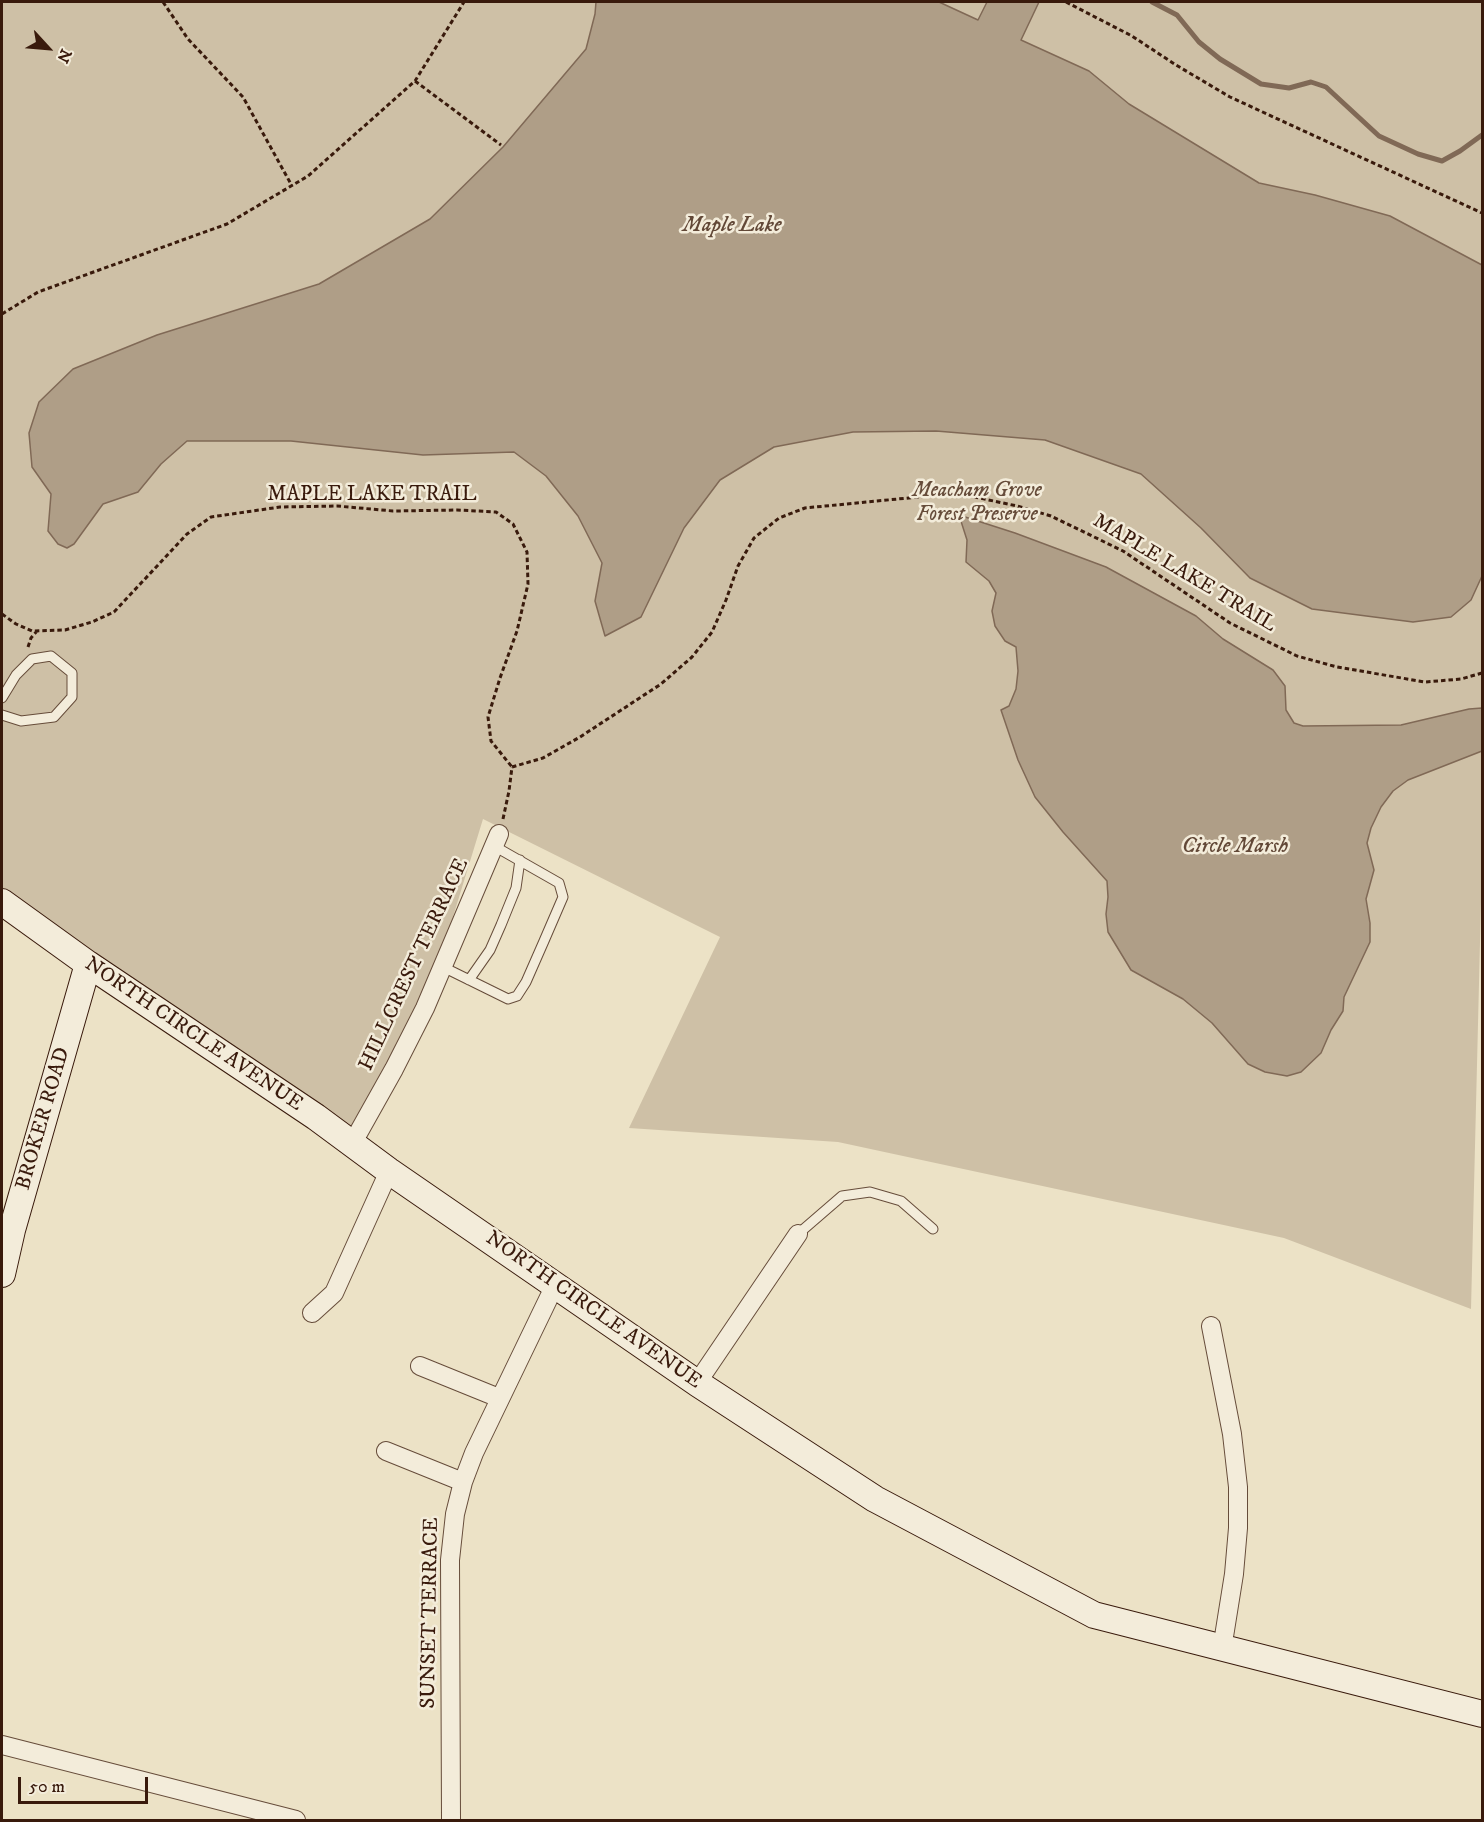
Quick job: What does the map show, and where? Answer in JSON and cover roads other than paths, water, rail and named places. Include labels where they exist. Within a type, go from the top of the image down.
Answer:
[{"type":"street","name":"HILLCREST TERRACE","points":[[352,1144],[425,1008],[497,840]]},
{"type":"street","name":"NORTH CIRCLE AVENUE","points":[[2,902],[88,964],[697,1383],[874,1499],[1094,1615],[1482,1714]]},
{"type":"street","name":"BROKER ROAD","points":[[2,1274],[7,1227],[88,964]]},
{"type":"street","points":[[312,1313],[334,1293],[389,1171]]},
{"type":"street","points":[[697,1383],[798,1234]]},
{"type":"street","name":"SUNSET TERRACE","points":[[451,1821],[450,1560],[455,1514],[462,1482],[555,1285]]},
{"type":"street","points":[[1211,1326],[1232,1434],[1238,1487],[1238,1528],[1234,1574],[1222,1648]]},
{"type":"street","points":[[420,1366],[500,1398]]},
{"type":"street","points":[[386,1451],[462,1482]]},
{"type":"street","points":[[2,1745],[296,1821]]},
{"type":"lane","points":[[2,698],[16,675],[33,658],[51,656],[72,673],[72,697],[54,717],[21,721],[2,715]]},
{"type":"lane","points":[[442,967],[508,999],[517,996],[526,982],[544,941],[562,897],[559,883],[520,860],[497,840]]},
{"type":"lane","points":[[469,980],[490,950],[501,925],[516,888],[520,860]]},
{"type":"lane","points":[[798,1234],[842,1196],[870,1192],[901,1201],[933,1229]]},
{"type":"water","name":"Maple Lake","points":[[596,2],[939,2],[978,20],[987,2],[1039,2],[1021,40],[1089,71],[1129,104],[1259,183],[1315,195],[1390,216],[1482,265],[1482,576],[1471,600],[1451,617],[1413,622],[1312,609],[1250,578],[1201,528],[1141,474],[1045,440],[936,431],[853,432],[774,447],[720,480],[684,528],[641,617],[605,636],[595,601],[602,563],[578,516],[546,476],[514,452],[423,455],[291,441],[187,441],[161,464],[138,492],[103,504],[74,544],[67,548],[58,544],[48,531],[51,494],[32,467],[29,433],[39,402],[73,369],[157,335],[319,284],[430,219],[503,147],[586,49]]},
{"type":"water","name":"Circle Marsh","points":[[959,515],[1106,567],[1196,616],[1223,639],[1273,670],[1285,686],[1286,710],[1294,723],[1303,726],[1401,725],[1482,708],[1482,751],[1408,780],[1393,791],[1381,807],[1367,843],[1374,870],[1366,899],[1370,942],[1344,997],[1343,1011],[1331,1030],[1321,1053],[1301,1072],[1287,1076],[1265,1072],[1248,1064],[1212,1023],[1183,999],[1131,970],[1108,932],[1107,881],[1035,797],[1018,760],[1001,710],[1009,706],[1016,689],[1018,671],[1016,647],[1005,641],[995,626],[992,611],[996,593],[989,581],[966,562],[967,540]]},
{"type":"waterway","points":[[1152,2],[1177,15],[1199,42],[1220,59],[1261,84],[1289,88],[1311,82],[1326,87],[1379,136],[1418,154],[1442,161],[1482,135]]},
{"type":"park label","name":"Meacham Grove Forest Preserve","points":[[977,504]]}]
